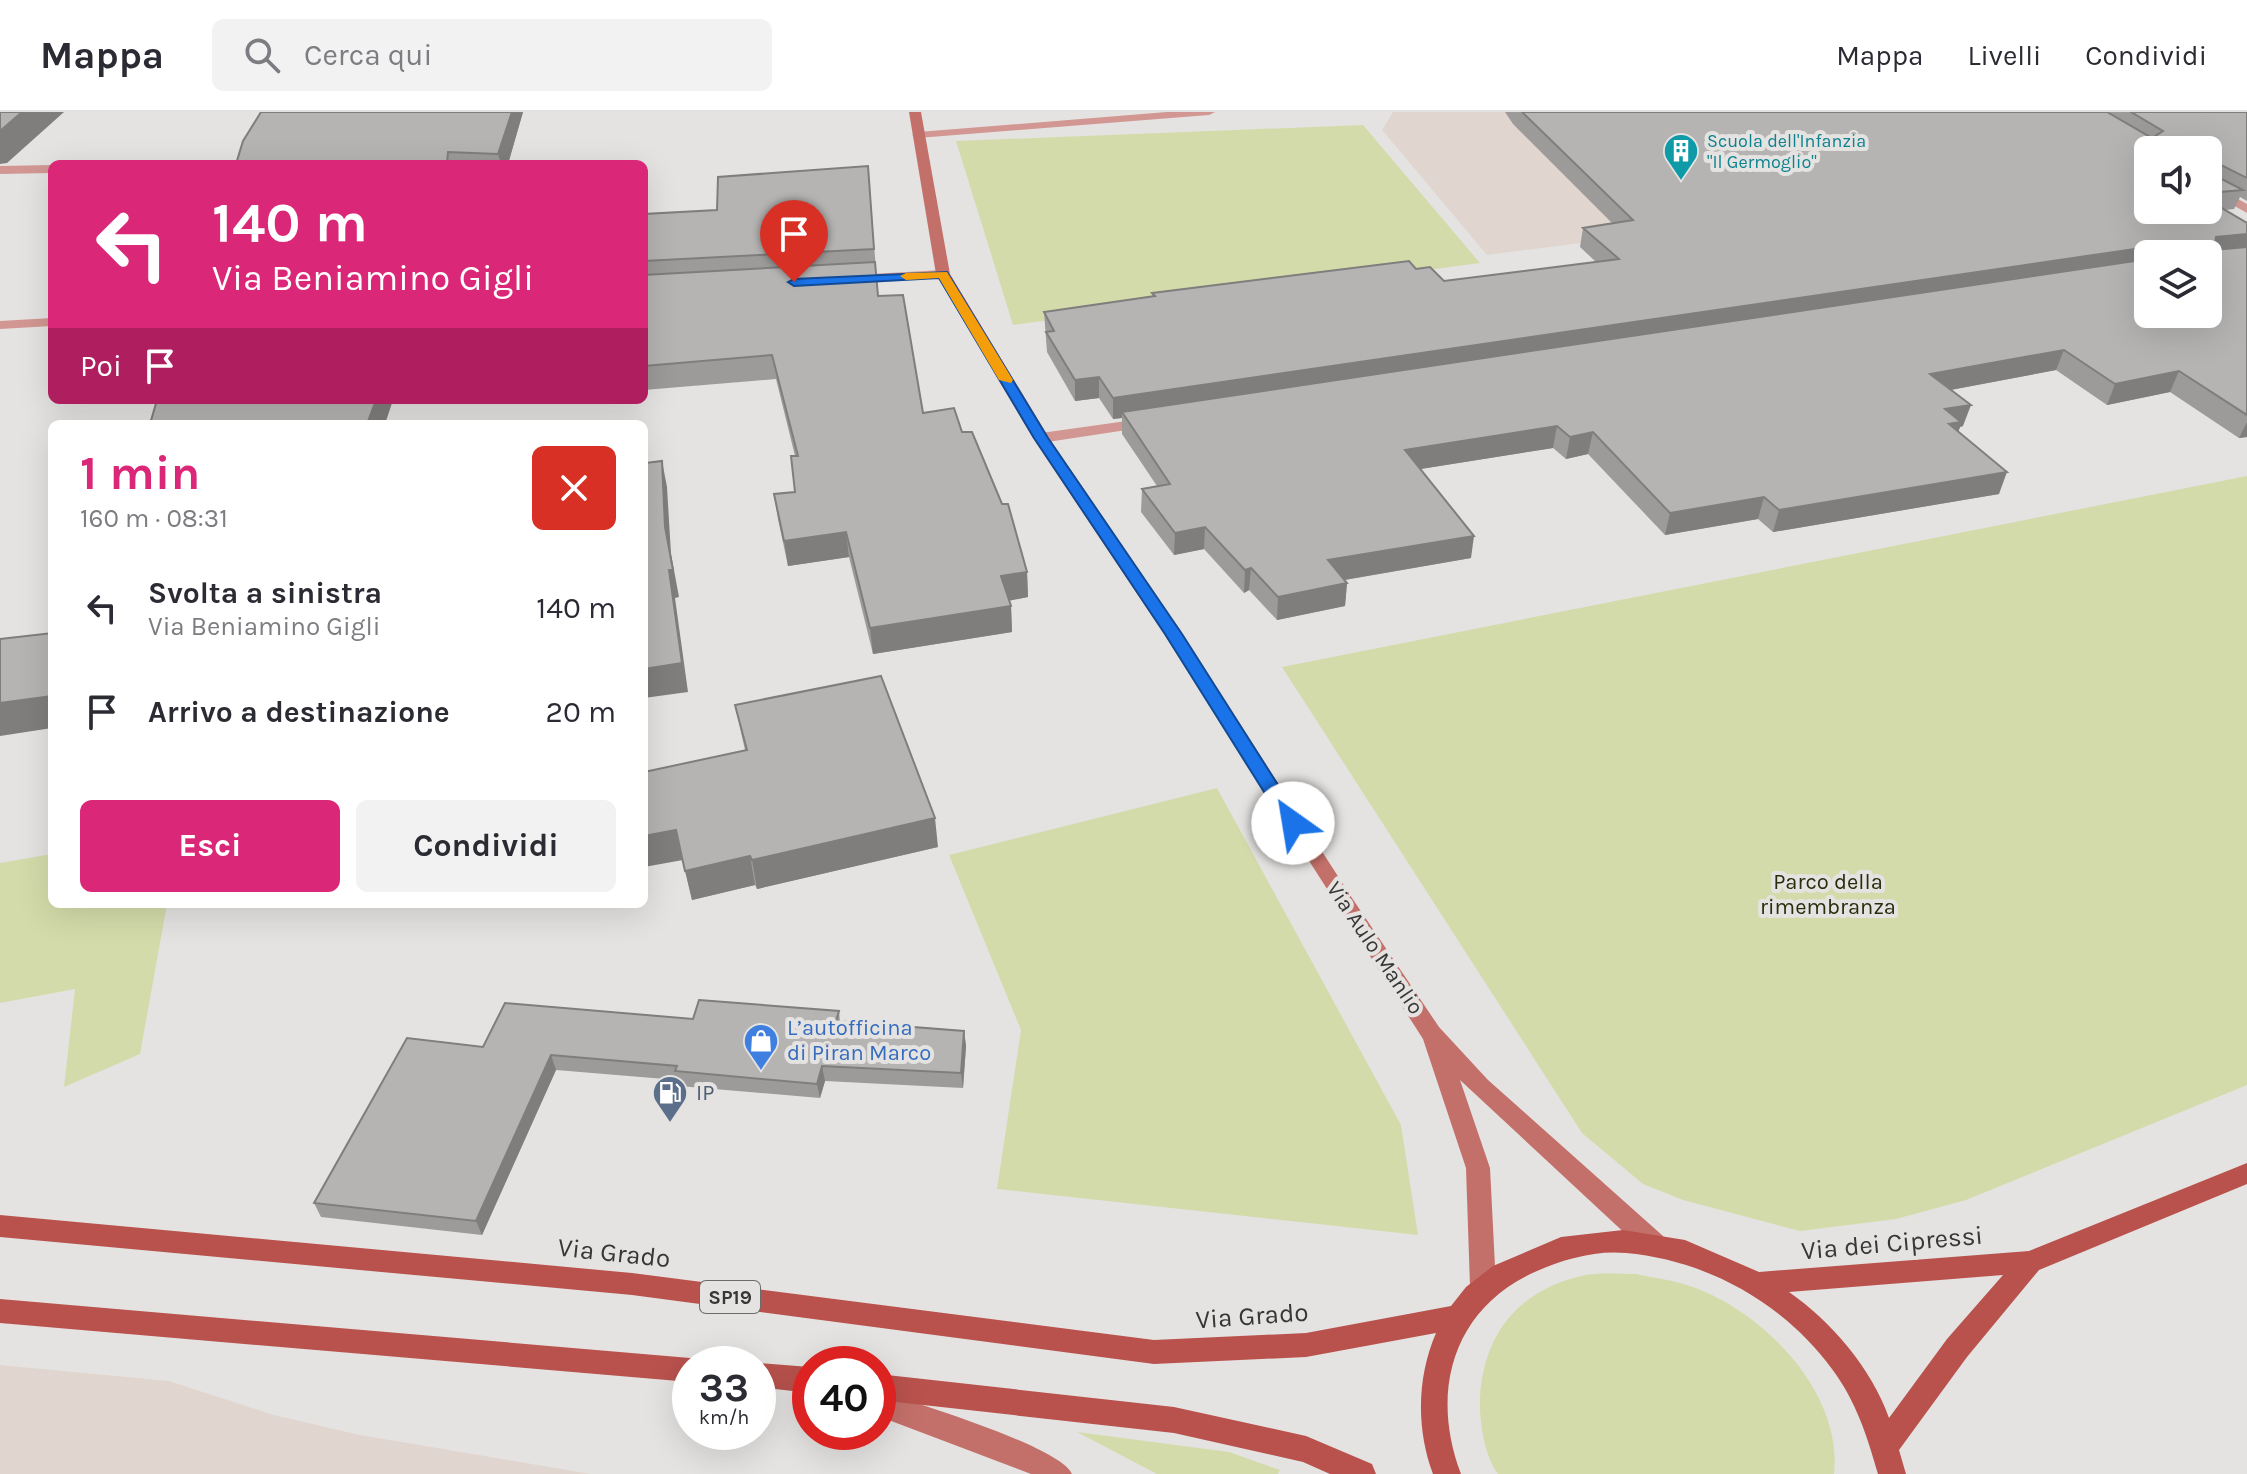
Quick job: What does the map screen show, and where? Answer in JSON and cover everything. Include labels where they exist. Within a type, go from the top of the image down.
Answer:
[{"type":"main road","name":"Via dei Cipressi","points":[[1758,1283],[2030,1262],[2247,1173]]},
{"type":"main road","name":"Via Grado","points":[[0,1226],[632,1284],[1154,1352],[1306,1345],[1457,1317]]},
{"type":"main road","points":[[1447,1474],[1434,1414],[1438,1362],[1457,1317],[1483,1286],[1531,1256],[1590,1241],[1654,1244],[1707,1258],[1758,1283],[1814,1325],[1859,1381],[1887,1444],[1892,1474]]},
{"type":"main road","name":"Via dei Cipressi","points":[[1887,1444],[1957,1348],[2030,1262]]},
{"type":"main road","points":[[0,1311],[672,1368]]},
{"type":"main road","points":[[896,1389],[1174,1420],[1306,1449],[1362,1474]]},
{"type":"street","name":"Via Aulo Manlio","points":[[915,112],[943,274],[1041,438],[1173,634],[1344,903],[1431,1033],[1480,1087],[1654,1244]]},
{"type":"street","points":[[918,135],[1209,112]]},
{"type":"street","points":[[0,170],[48,169]]},
{"type":"street","points":[[2222,194],[2247,209]]},
{"type":"street","points":[[833,280],[943,274]]},
{"type":"street","points":[[0,325],[48,322]]},
{"type":"street","points":[[1041,438],[1167,420]]},
{"type":"street","name":"Via Aulo Manlio","points":[[1431,1033],[1450,1096],[1478,1168],[1483,1286]]},
{"type":"street","points":[[896,1410],[1030,1458],[1058,1474]]},
{"type":"shaded area","points":[[1393,112],[2044,112],[1922,200],[1487,255],[1382,130]]},
{"type":"shaded area","points":[[0,1365],[169,1381],[274,1415],[360,1435],[591,1474],[0,1474]]},
{"type":"green space","points":[[1363,125],[1480,263],[1013,325],[956,141]]},
{"type":"green space","name":"Parco della rimembranza","points":[[2247,476],[2247,1085],[1966,1200],[1896,1219],[1800,1231],[1683,1200],[1643,1184],[1582,1133],[1282,667]]},
{"type":"green space","points":[[1217,788],[1401,1125],[1418,1235],[997,1189],[1021,1030],[949,855]]},
{"type":"green space","points":[[48,855],[48,908],[166,908],[140,1054],[64,1087],[75,989],[0,1003],[0,863]]},
{"type":"green space","points":[[1636,1274],[1684,1284],[1718,1298],[1745,1314],[1770,1335],[1812,1385],[1826,1414],[1833,1443],[1834,1474],[1498,1474],[1483,1437],[1480,1397],[1489,1354],[1508,1318],[1539,1292],[1559,1283],[1588,1275]]},
{"type":"green space","points":[[1077,1432],[1229,1452],[1280,1470],[1278,1474],[1157,1474]]},
{"type":"building","points":[[0,112],[22,112],[0,131]]},
{"type":"building","points":[[261,112],[512,112],[498,154],[448,152],[447,160],[237,160],[243,141]]},
{"type":"building","points":[[1522,112],[2107,112],[2149,136],[2134,136],[2134,224],[2222,224],[2222,208],[2247,223],[2247,234],[2216,237],[2216,240],[2134,240],[2134,249],[1113,398],[1099,377],[1075,380],[1046,332],[1054,331],[1044,312],[1155,296],[1152,293],[1409,261],[1416,269],[1430,267],[1444,281],[1619,259],[1583,228],[1633,220]]},
{"type":"building","points":[[2131,112],[2247,112],[2247,178],[2222,166],[2222,136],[2155,136],[2163,131]]},
{"type":"building","points":[[868,166],[874,249],[648,261],[648,214],[717,210],[718,177]]},
{"type":"building","points":[[2222,179],[2243,190],[2222,192]]},
{"type":"building","points":[[2247,247],[2247,415],[2179,371],[2115,384],[2064,350],[1930,374],[1971,405],[1945,409],[1961,422],[1949,424],[2007,472],[1779,510],[1764,497],[1670,513],[1593,432],[1570,437],[1557,426],[1405,450],[1474,536],[1328,560],[1347,583],[1278,597],[1251,568],[1245,570],[1205,527],[1175,533],[1142,489],[1170,484],[1122,412],[2134,261],[2134,328],[2222,328],[2222,249]]},
{"type":"building","points":[[875,262],[878,296],[903,295],[923,413],[954,408],[962,432],[972,432],[1002,504],[1008,504],[1027,572],[1001,576],[1011,606],[870,628],[846,532],[784,541],[774,494],[795,492],[791,456],[798,456],[772,355],[648,366],[648,275]]},
{"type":"building","points":[[156,404],[374,404],[368,420],[151,420]]},
{"type":"building","points":[[662,461],[665,527],[673,570],[669,570],[682,663],[648,668],[648,463]]},
{"type":"building","points":[[48,633],[48,697],[0,703],[0,639]]},
{"type":"building","points":[[881,676],[935,818],[752,860],[750,856],[685,871],[676,830],[648,835],[648,771],[747,750],[735,705]]},
{"type":"building","points":[[699,1000],[839,1011],[836,1021],[964,1031],[961,1073],[822,1066],[817,1084],[675,1071],[677,1066],[551,1055],[476,1221],[314,1203],[407,1038],[483,1047],[505,1003],[693,1019]]},
{"type":"slow traffic","points":[[906,276],[943,274],[1006,380]]},
{"type":"place","name":"Scuola dell'Infanzia \"Il Germoglio\"","points":[[1681,182]]},
{"type":"place","name":"L’autofficina di Piran Marco","points":[[761,1072]]},
{"type":"place","name":"IP","points":[[670,1124]]},
{"type":"route","points":[[794,282],[943,274],[1041,438],[1173,634],[1293,823]]}]
